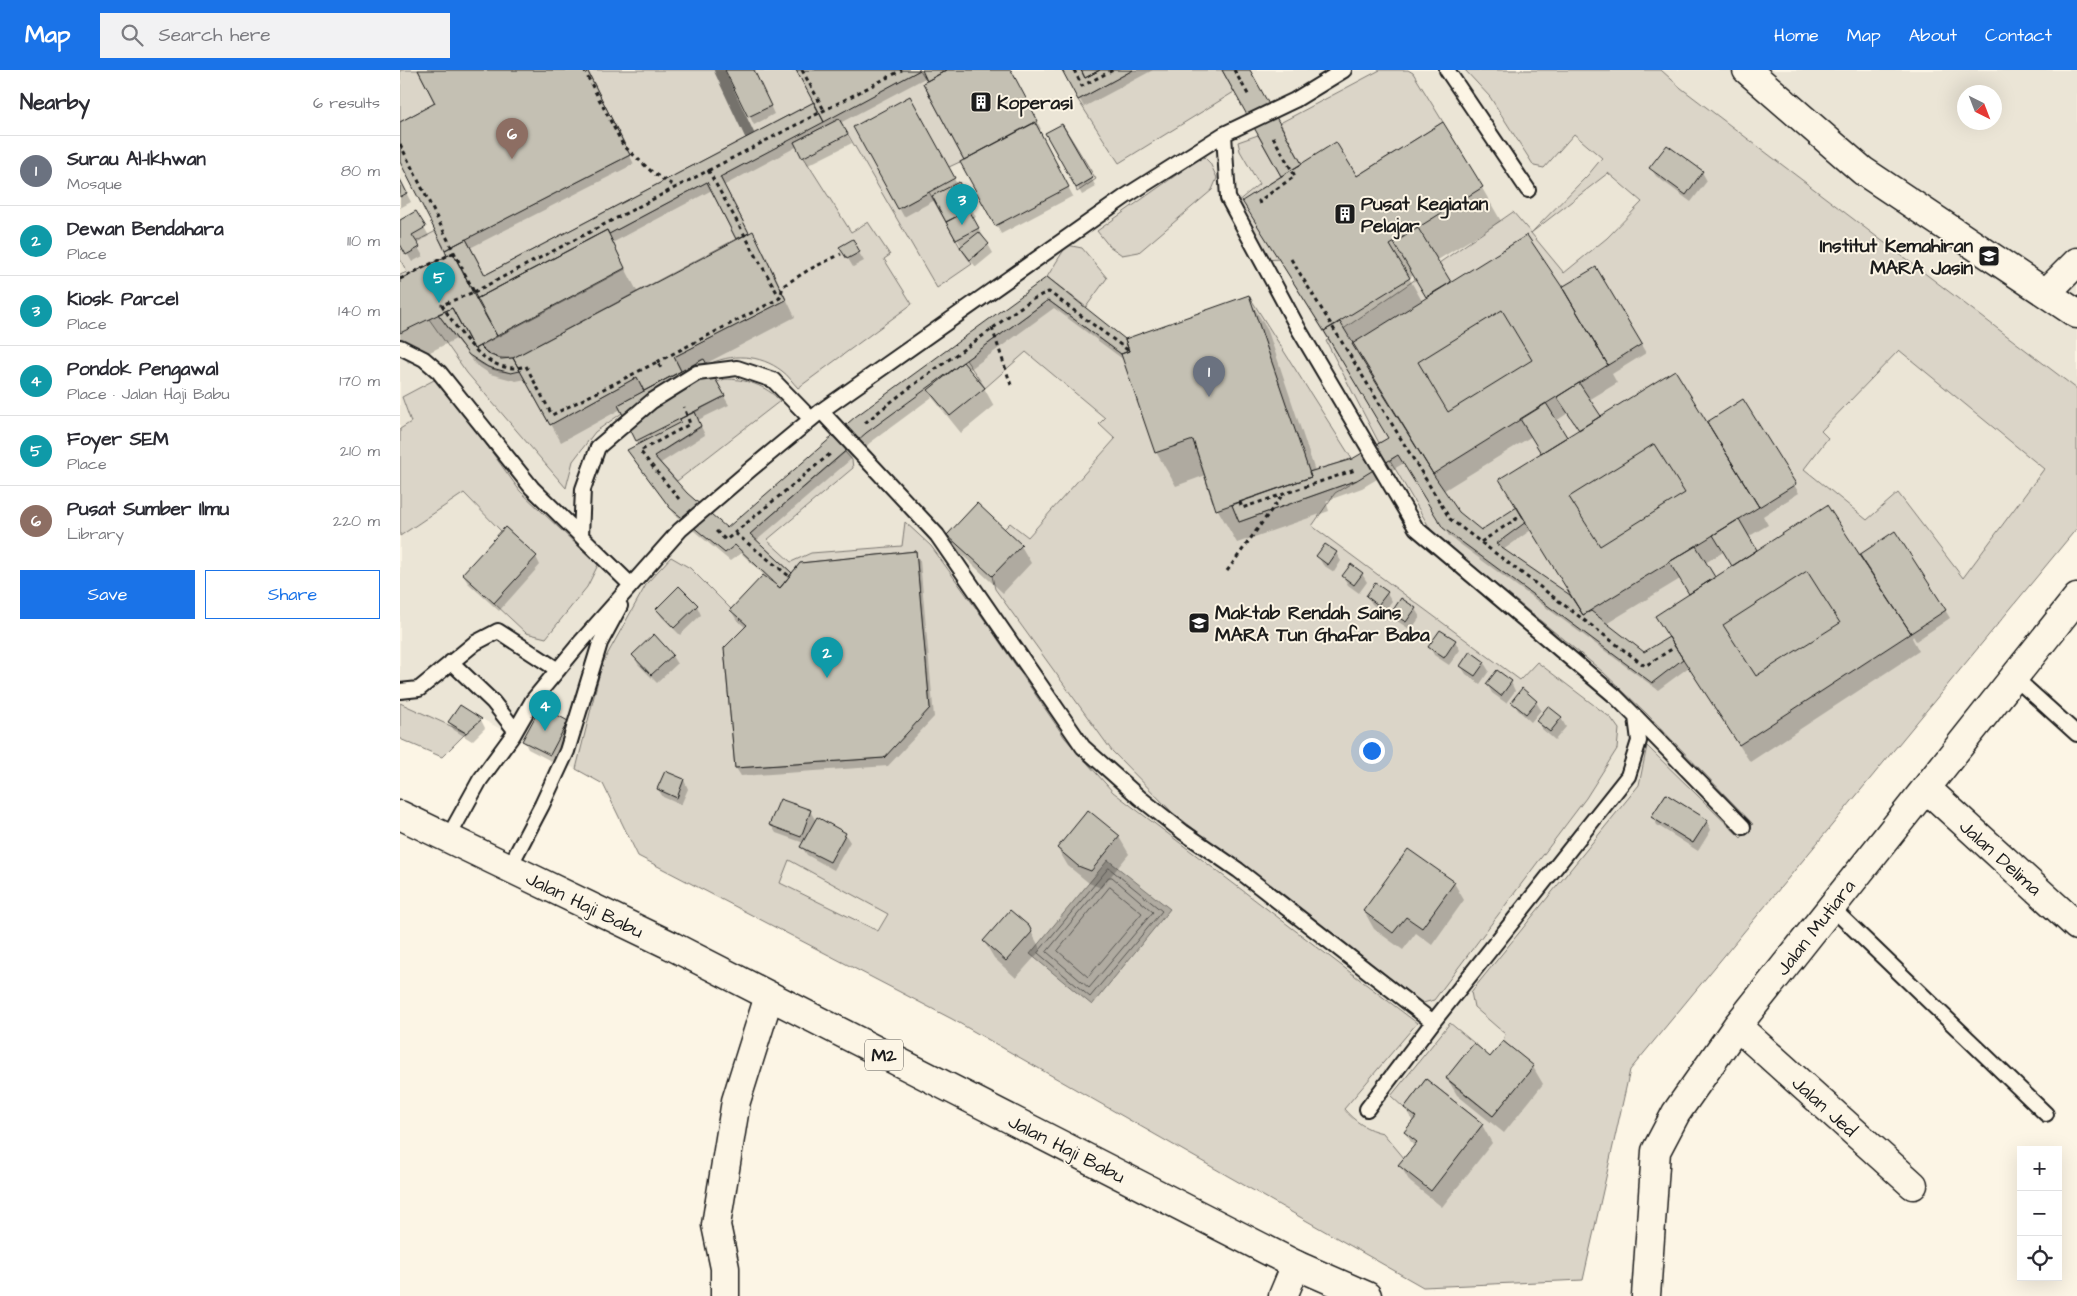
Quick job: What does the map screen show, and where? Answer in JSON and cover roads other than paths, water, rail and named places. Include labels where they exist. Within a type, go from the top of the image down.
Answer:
[{"type":"street","points":[[1748,70],[1863,171],[2077,314]]},
{"type":"street","points":[[2046,293],[2077,262]]},
{"type":"street","name":"Jalan Mutiara","points":[[1646,1296],[1656,1151],[1676,1113],[1737,1026],[2077,598]]},
{"type":"street","name":"Jalan Delima","points":[[1926,788],[2077,926]]},
{"type":"street","name":"Jalan Haji Babu","points":[[400,815],[670,945],[1296,1265],[1367,1296]]},
{"type":"street","points":[[725,1296],[725,1268],[716,1225],[736,1101],[769,996]]},
{"type":"street","name":"Jalan Jed","points":[[1737,1026],[1913,1185]]},
{"type":"street","points":[[1283,1296],[1296,1265]]},
{"type":"lane","points":[[448,838],[480,780],[516,730],[533,700],[680,530],[816,415],[1126,196],[1224,134],[1295,100],[1326,75],[1344,70]]},
{"type":"lane","points":[[1447,70],[1528,190]]},
{"type":"lane","points":[[1224,134],[1228,198],[1298,328],[1416,528],[1615,696],[1742,827]]},
{"type":"lane","points":[[400,347],[424,359],[439,372],[532,488],[631,585]]},
{"type":"lane","points":[[581,536],[583,488],[598,447],[652,401],[697,373],[737,368],[773,380],[816,415],[937,535],[1083,747],[1140,798],[1183,832],[1238,870],[1433,1022]]},
{"type":"lane","points":[[509,868],[542,805],[567,751],[600,643],[631,585]]},
{"type":"lane","points":[[400,691],[419,689],[475,643],[498,630],[558,670]]},
{"type":"lane","points":[[451,662],[493,702],[516,730]]},
{"type":"lane","points":[[2014,677],[2077,734]]},
{"type":"lane","points":[[1367,1109],[1433,1022],[1628,776],[1639,741],[1636,717]]},
{"type":"lane","points":[[1831,907],[2046,1114]]},
{"type":"water","points":[[1108,860],[1170,909],[1092,1005],[1030,954]]},
{"type":"waterway","points":[[719,70],[750,136]]},
{"type":"place","name":"Koperasi","points":[[981,102]]},
{"type":"place","name":"Pusat Sumber Ilmu","points":[[512,159]]},
{"type":"place","name":"Pusat Kegiatan Pelajar","points":[[1345,214]]},
{"type":"place","name":"Kiosk Parcel","points":[[962,225]]},
{"type":"place","name":"Institut Kemahiran MARA Jasin","points":[[1989,256]]},
{"type":"place","name":"Foyer SEM","points":[[439,303]]},
{"type":"place","name":"Surau Al-Ikhwan","points":[[1209,397]]},
{"type":"place","name":"Maktab Rendah Sains MARA Tun Ghafar Baba","points":[[1199,623]]},
{"type":"place","name":"Dewan Bendahara","points":[[827,678]]},
{"type":"place","name":"Pondok Pengawal","points":[[545,731]]}]
